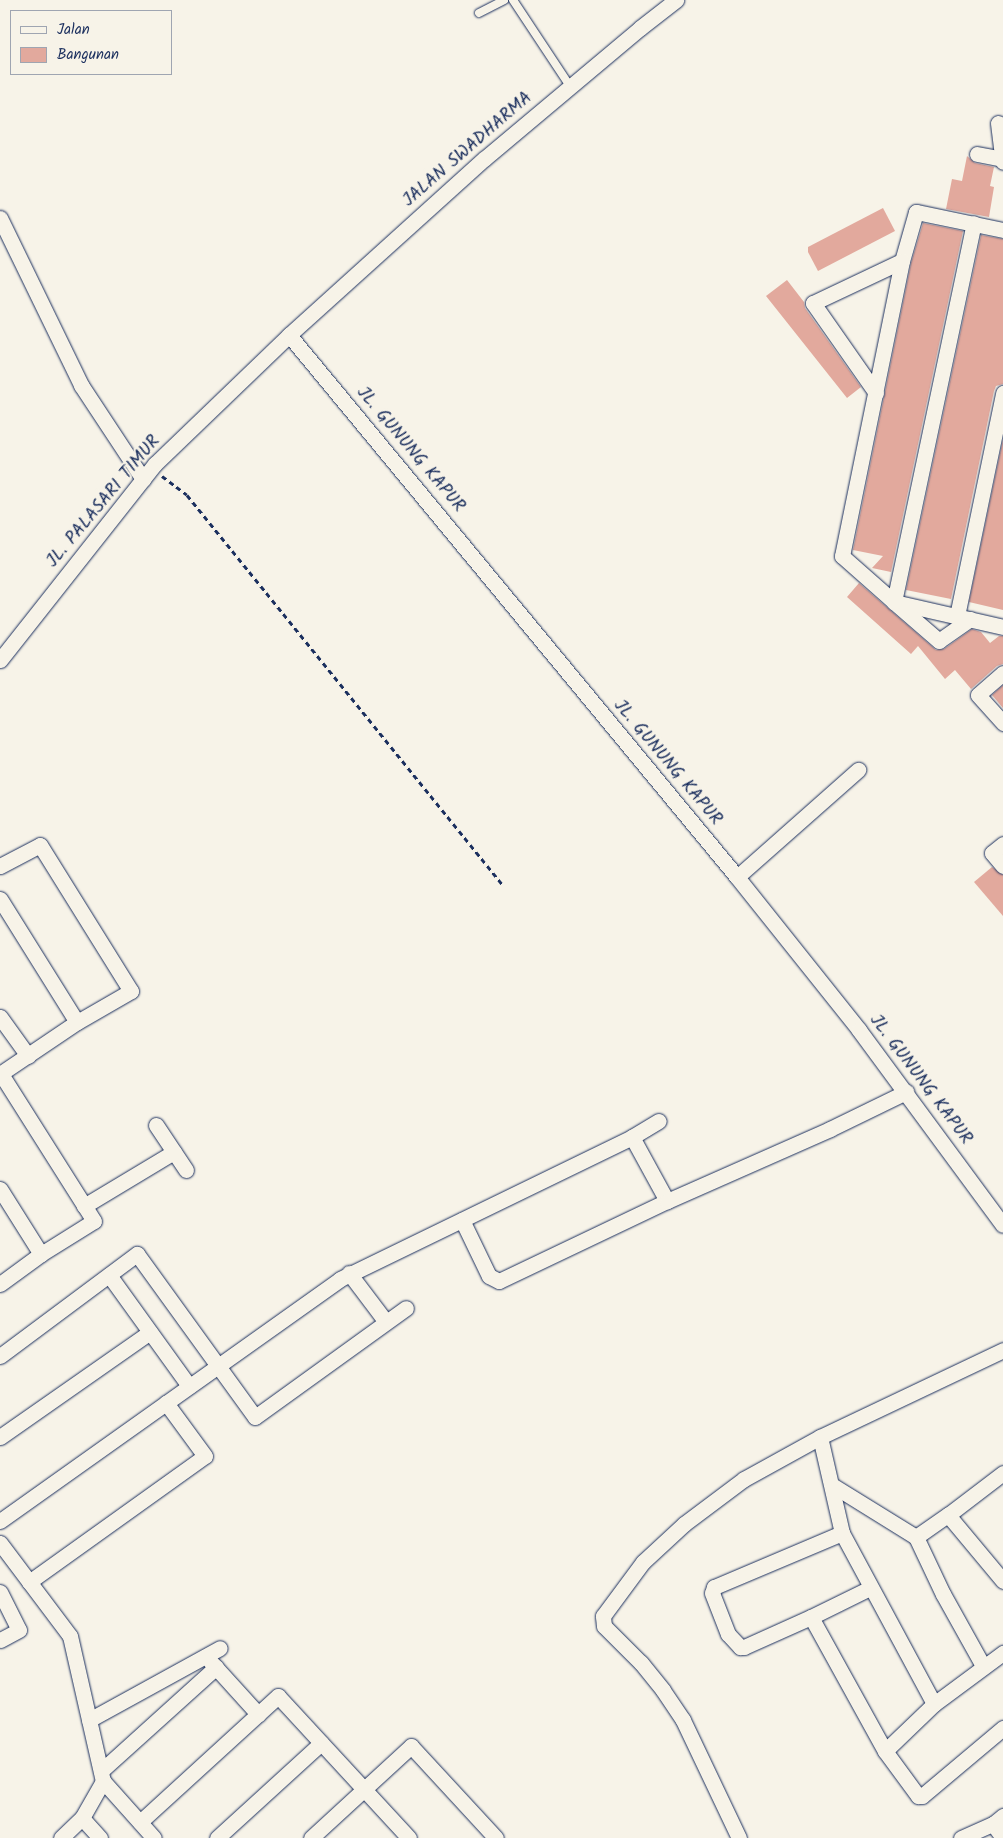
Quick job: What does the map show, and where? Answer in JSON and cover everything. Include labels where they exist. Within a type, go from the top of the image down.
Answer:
[{"type":"street","name":"JALAN SWADHARMA","points":[[289,335],[484,159],[676,0]]},
{"type":"street","points":[[977,154],[1003,161],[998,123]]},
{"type":"street","points":[[1003,230],[916,212],[902,261],[842,556],[939,641],[963,618],[1003,393]]},
{"type":"street","points":[[0,218],[81,385],[147,474]]},
{"type":"street","points":[[894,602],[974,224]]},
{"type":"street","points":[[876,393],[813,303],[902,261]]},
{"type":"street","name":"JL. PALASARI TIMUR","points":[[0,660],[147,474],[289,335]]},
{"type":"street","name":"JL. GUNUNG KAPUR","points":[[289,335],[737,876],[1000,1215]]},
{"type":"street","points":[[894,602],[1003,627]]},
{"type":"street","points":[[1003,673],[978,695],[1003,723]]},
{"type":"street","points":[[737,876],[858,770]]},
{"type":"street","points":[[0,866],[40,845],[131,991],[77,1022],[0,1074],[94,1221],[41,1254],[0,1284]]},
{"type":"street","points":[[998,849],[1003,866]]},
{"type":"street","points":[[0,899],[77,1022]]},
{"type":"street","points":[[0,1016],[28,1056]]},
{"type":"street","points":[[462,1220],[490,1276],[499,1281],[667,1201],[830,1129],[906,1092]]},
{"type":"street","points":[[0,1521],[350,1273],[632,1137],[658,1121]]},
{"type":"street","points":[[156,1125],[186,1170]]},
{"type":"street","points":[[632,1137],[667,1201]]},
{"type":"street","points":[[84,1206],[174,1152]]},
{"type":"street","points":[[0,1189],[41,1254]]},
{"type":"street","points":[[0,1356],[137,1254],[255,1417],[406,1308]]},
{"type":"street","points":[[350,1273],[386,1322]]},
{"type":"street","points":[[109,1275],[190,1386]]},
{"type":"street","points":[[0,1437],[150,1332]]},
{"type":"street","points":[[738,1838],[684,1720],[641,1663],[604,1626],[601,1619],[643,1562],[684,1524],[744,1479],[820,1436],[1003,1350]]},
{"type":"street","points":[[29,1582],[205,1456],[166,1402]]},
{"type":"street","points":[[820,1436],[842,1533],[934,1704]]},
{"type":"street","points":[[916,1537],[1003,1473]]},
{"type":"street","points":[[832,1485],[916,1537],[943,1594],[983,1666]]},
{"type":"street","points":[[948,1515],[997,1564],[1003,1581]]},
{"type":"street","points":[[842,1533],[712,1589],[728,1634],[740,1646],[744,1647],[870,1588]]},
{"type":"street","points":[[0,1543],[70,1636],[102,1776],[154,1838]]},
{"type":"street","points":[[0,1592],[19,1630],[0,1640]]},
{"type":"street","points":[[811,1617],[885,1751],[916,1795],[921,1796],[1003,1728]]},
{"type":"street","points":[[61,1838],[82,1818],[102,1776],[211,1661],[220,1648]]},
{"type":"street","points":[[885,1751],[934,1704],[1003,1653]]},
{"type":"street","points":[[89,1720],[211,1661]]},
{"type":"street","points":[[211,1661],[258,1714]]},
{"type":"street","points":[[140,1822],[278,1696],[409,1838]]},
{"type":"street","points":[[217,1838],[321,1743]]},
{"type":"street","points":[[317,1836],[411,1746],[496,1838]]},
{"type":"street","points":[[82,1818],[100,1838]]},
{"type":"street","points":[[961,1838],[998,1820],[1003,1838]]},
{"type":"lane","points":[[479,13],[504,0]]},
{"type":"lane","points":[[513,0],[570,86]]},
{"type":"path","points":[[147,474],[187,495],[502,884]]},
{"type":"building","points":[[967,156],[975,163],[994,167],[990,186],[994,187],[989,217],[946,209],[952,179],[962,181]]},
{"type":"building","points":[[883,208],[895,231],[818,271],[808,252],[808,247]]},
{"type":"building","points":[[923,223],[963,231],[891,572],[872,568],[883,556],[853,550],[911,263]]},
{"type":"building","points":[[981,235],[1003,239],[1003,384],[996,386],[994,391],[951,599],[906,590]]},
{"type":"building","points":[[787,280],[861,387],[847,398],[766,296]]},
{"type":"building","points":[[1003,439],[1003,610],[969,602]]},
{"type":"building","points":[[859,583],[936,650],[944,649],[972,629],[981,632],[990,643],[999,636],[1003,636],[1003,664],[997,666],[971,689],[955,670],[945,679],[918,646],[911,654],[847,597]]},
{"type":"building","points":[[1003,685],[1003,708],[992,695]]},
{"type":"building","points":[[992,867],[1003,875],[1003,916],[974,882]]}]
